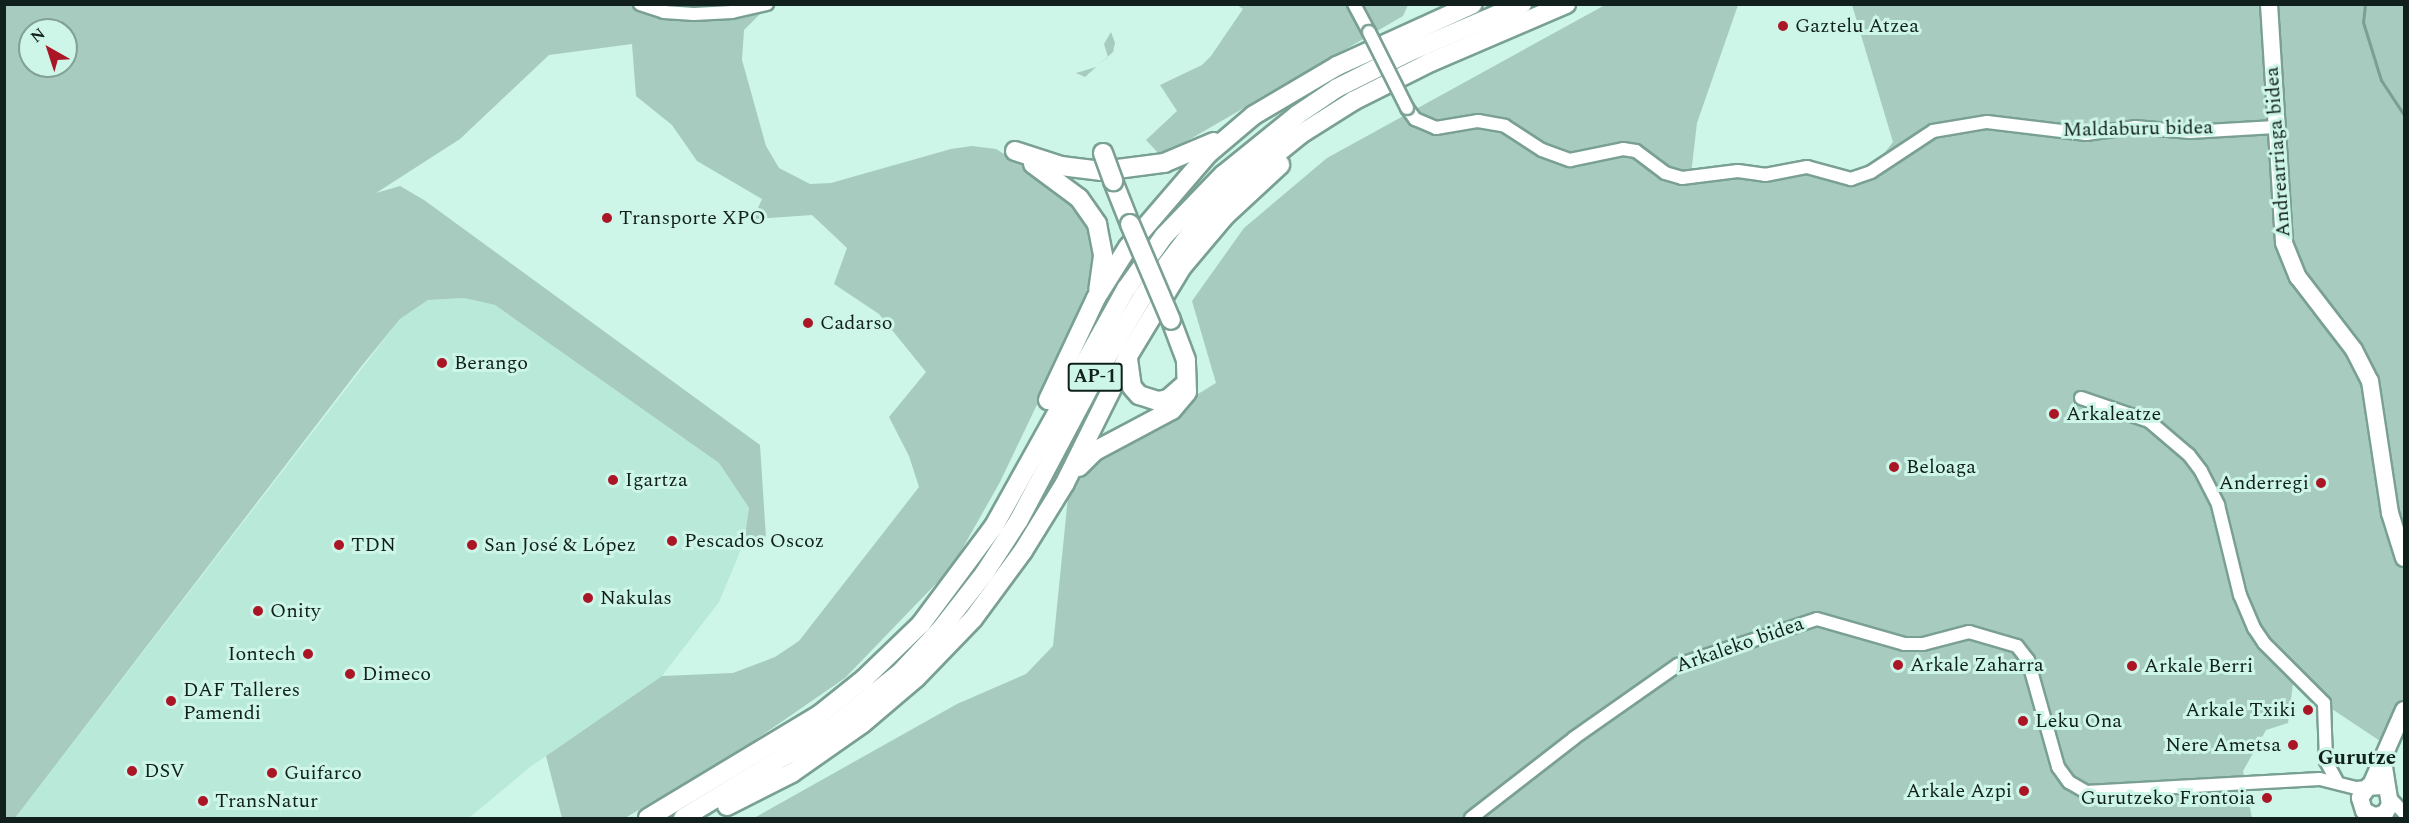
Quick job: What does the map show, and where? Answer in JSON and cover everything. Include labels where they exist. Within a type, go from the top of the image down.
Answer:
[{"type":"highway","points":[[1014,491],[1014,473],[1096,298],[1151,216],[1224,139],[1254,115],[1337,66],[1473,4]]},
{"type":"highway","name":"AP-1","points":[[648,819],[772,746],[864,679],[947,592],[974,556],[1014,491],[1065,391],[1126,289],[1164,236],[1223,175],[1258,144],[1337,88],[1409,52],[1522,4]]},
{"type":"highway","name":"AP-1","points":[[683,819],[810,744],[873,696],[917,656],[999,552],[1122,328],[1179,246],[1216,206],[1280,149],[1325,117],[1383,86],[1566,4]]},
{"type":"highway","points":[[705,819],[792,773],[862,724],[916,678],[973,619],[1023,551],[1065,483],[1128,356],[1182,267],[1226,215],[1290,156],[1376,97],[1383,86]]},
{"type":"highway","points":[[1096,298],[1103,256],[1093,217],[1079,198],[1015,151],[1060,166],[1102,171],[1164,163],[1224,139]]},
{"type":"highway","points":[[1065,483],[1095,451],[1172,410],[1187,392],[1188,374],[1171,320],[1130,224],[1102,148]]},
{"type":"highway","points":[[1128,356],[1132,387],[1148,399],[1158,401],[1175,395],[1188,374]]},
{"type":"main road","name":"Andrearriaga bidea","points":[[2269,4],[2284,243],[2302,282],[2348,340],[2366,370],[2376,403],[2390,513],[2404,558]]},
{"type":"main road","points":[[2377,805],[2383,760],[2404,710]]},
{"type":"street","points":[[640,4],[664,12],[694,14],[732,12],[767,4]]},
{"type":"street","name":"Maldaburu bidea","points":[[1354,4],[1407,108],[1415,119],[1436,128],[1478,121],[1504,126],[1542,150],[1570,160],[1623,149],[1636,151],[1665,173],[1682,178],[1738,171],[1765,175],[1807,167],[1851,179],[1871,172],[1933,131],[1987,122],[2077,134],[2135,127],[2190,132],[2275,127]]},
{"type":"street","points":[[2081,398],[2149,421],[2189,455],[2200,471],[2218,505],[2240,595],[2254,628],[2278,658],[2324,703],[2326,761],[2341,784]]},
{"type":"street","name":"Arkaleko bidea","points":[[1471,819],[1574,738],[1678,664],[1817,619],[1904,644],[1923,644],[1969,632],[2017,646],[2028,660],[2058,766],[2069,783],[2086,792],[2320,779],[2341,784],[2377,805]]},
{"type":"shaded area","points":[[4,5],[776,5],[764,10],[744,30],[742,60],[766,146],[779,168],[810,184],[831,183],[951,149],[972,146],[996,149],[1058,187],[1087,217],[1097,255],[1077,321],[1000,482],[952,567],[845,678],[742,749],[625,818],[562,818],[546,756],[662,676],[733,673],[775,657],[799,641],[919,487],[909,456],[889,417],[926,372],[879,314],[834,284],[847,248],[812,215],[753,219],[762,199],[697,161],[672,125],[636,96],[632,44],[549,55],[460,139],[376,193],[400,186],[424,200],[760,445],[766,538],[744,542],[749,508],[719,463],[495,305],[464,298],[428,300],[400,319],[360,368],[15,818],[5,818]]},
{"type":"shaded area","points":[[1237,5],[1408,5],[1403,16],[1161,156],[1146,140],[1177,111],[1160,85],[1202,65],[1211,56],[1243,9]]},
{"type":"shaded area","points":[[1605,5],[1738,5],[1697,123],[1691,174],[1868,174],[1893,142],[1852,5],[2404,5],[2404,732],[2400,730],[2383,743],[2293,683],[2288,723],[2266,730],[2243,771],[2252,818],[754,818],[957,704],[1026,674],[1053,646],[1069,487],[1095,457],[1216,383],[1192,301],[1244,228],[1327,158]]},
{"type":"shaded area","points":[[1111,32],[1115,43],[1113,52],[1108,57],[1104,44]]},
{"type":"shaded area","points":[[1096,67],[1085,77],[1076,73]]},
{"type":"shaded area","points":[[464,298],[495,305],[719,463],[749,508],[744,542],[719,602],[662,676],[530,767],[469,818],[15,818],[400,319],[428,300]]},
{"type":"waterway","points":[[2365,4],[2363,22],[2381,80],[2404,115]]},
{"type":"place","name":"Gaztelu Atzea","points":[[1783,26]]},
{"type":"place","name":"Transporte XPO","points":[[607,218]]},
{"type":"place","name":"Cadarso","points":[[808,323]]},
{"type":"place","name":"Berango","points":[[442,363]]},
{"type":"place","name":"Arkaleatze","points":[[2054,414]]},
{"type":"place","name":"Beloaga","points":[[1894,467]]},
{"type":"place","name":"Igartza","points":[[613,480]]},
{"type":"place","name":"Anderregi","points":[[2321,483]]},
{"type":"place","name":"Pescados Oscoz","points":[[672,541]]},
{"type":"place","name":"TDN","points":[[339,545]]},
{"type":"place","name":"San José & López","points":[[472,545]]},
{"type":"place","name":"Nakulas","points":[[588,598]]},
{"type":"place","name":"Onity","points":[[258,611]]},
{"type":"place","name":"Iontech","points":[[308,654]]},
{"type":"place","name":"Arkale Zaharra","points":[[1898,665]]},
{"type":"place","name":"Arkale Berri","points":[[2132,666]]},
{"type":"place","name":"Dimeco","points":[[350,674]]},
{"type":"place","name":"DAF Talleres Pamendi","points":[[171,701]]},
{"type":"place","name":"Arkale Txiki","points":[[2308,710]]},
{"type":"place","name":"Leku Ona","points":[[2023,721]]},
{"type":"place","name":"Nere Ametsa","points":[[2293,745]]},
{"type":"place","name":"DSV","points":[[132,771]]},
{"type":"place","name":"Guifarco","points":[[272,773]]},
{"type":"place","name":"Arkale Azpi","points":[[2024,791]]},
{"type":"place","name":"Gurutzeko Frontoia","points":[[2267,798]]},
{"type":"place","name":"TransNatur","points":[[203,801]]},
{"type":"district","name":"Gurutze","points":[[2357,758]]}]
